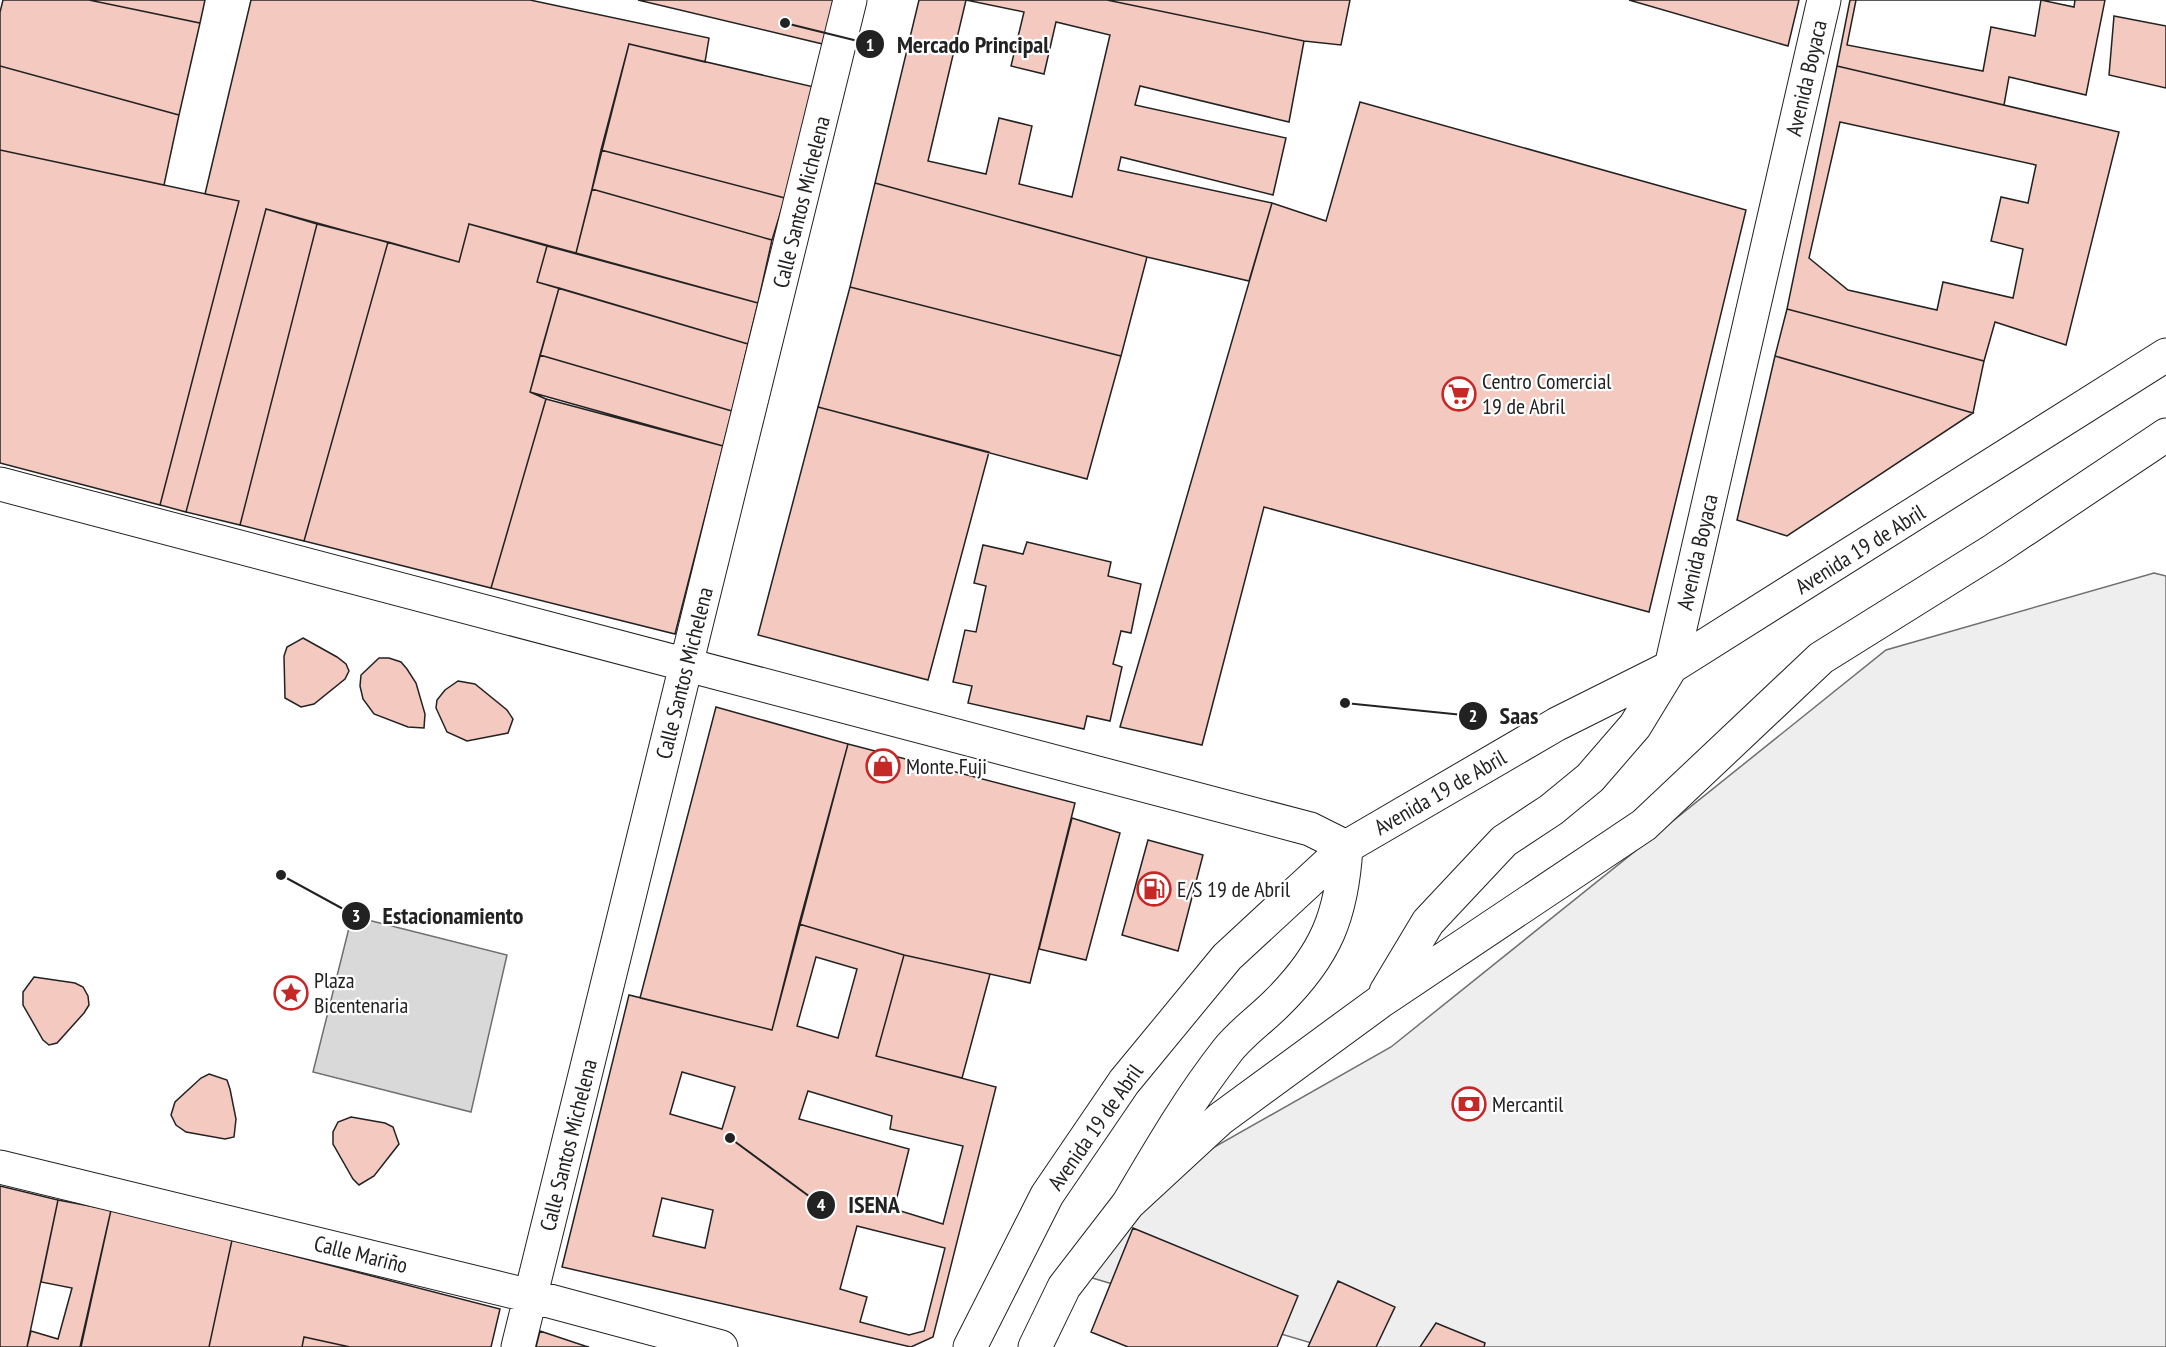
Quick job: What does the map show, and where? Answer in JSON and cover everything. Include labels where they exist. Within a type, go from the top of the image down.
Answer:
[{"type":"street","name":"Calle Santos Michelena","points":[[518,1347],[850,0]]},
{"type":"street","name":"Avenida Boyaca","points":[[1381,1001],[1428,922],[1504,841],[1551,810],[1590,778],[1635,726],[1671,667],[1824,0]]},
{"type":"street","name":"Avenida 19 de Abril","points":[[970,1347],[1047,1195],[1124,1082],[1227,957],[1346,847],[1557,724],[1671,667],[2166,354]]},
{"type":"street","points":[[1128,1204],[1220,1119],[1381,1001],[1644,825],[1821,658],[1994,550],[2166,435]]},
{"type":"street","points":[[0,484],[1310,829],[1346,847],[1344,881],[1333,926],[1310,964],[1278,1002],[1235,1042],[1191,1098],[1128,1204],[1064,1287],[1035,1347]]},
{"type":"street","name":"Calle Mariño","points":[[0,1167],[531,1296],[721,1347]]},
{"type":"shaded area","points":[[2154,573],[2166,576],[2166,1347],[1325,1347],[1089,1277],[1142,1188],[1391,1047],[1886,650]]},
{"type":"shaded area","points":[[352,916],[507,955],[471,1112],[313,1072]]},
{"type":"building","points":[[3,0],[89,0],[200,23],[179,115],[0,66],[0,12]]},
{"type":"building","points":[[89,0],[205,0],[200,23]]},
{"type":"building","points":[[251,0],[530,0],[709,38],[705,62],[629,44],[576,253],[469,224],[459,262],[266,209],[186,512],[160,505],[239,201],[205,194]]},
{"type":"building","points":[[638,0],[842,0],[831,46]]},
{"type":"building","points":[[919,0],[1107,0],[1304,41],[1289,122],[1140,86],[1135,105],[1286,138],[1273,195],[1121,157],[1118,170],[1272,203],[1249,281],[1147,257],[875,183]]},
{"type":"building","points":[[966,0],[1024,12],[1011,66],[1044,74],[1056,22],[1110,35],[1072,197],[1019,184],[1032,126],[999,118],[986,174],[928,161]]},
{"type":"building","points":[[1107,0],[1350,0],[1341,45],[1304,41]]},
{"type":"building","points":[[1629,0],[1799,0],[1788,46]]},
{"type":"building","points":[[1850,0],[2105,0],[2086,95],[2009,77],[2004,105],[1837,66]]},
{"type":"building","points":[[1856,0],[2041,0],[2035,36],[1991,27],[1983,71],[1847,45]]},
{"type":"building","points":[[2041,0],[2075,0],[2074,7]]},
{"type":"building","points":[[2114,16],[2166,26],[2166,88],[2109,75]]},
{"type":"building","points":[[629,44],[814,87],[785,198],[601,150]]},
{"type":"building","points":[[0,66],[179,115],[164,185],[0,150]]},
{"type":"building","points":[[1837,66],[2119,132],[2066,345],[1995,322],[1984,361],[1787,309]]},
{"type":"building","name":"Centro Comercial 19 de Abril","points":[[1360,102],[1746,210],[1649,612],[1264,507],[1202,745],[1120,727],[1272,203],[1326,221]]},
{"type":"building","points":[[1840,122],[2036,165],[2028,203],[2001,197],[1991,241],[2023,249],[2013,298],[1943,282],[1937,310],[1848,290],[1809,258]]},
{"type":"building","points":[[0,150],[239,201],[160,505],[0,463]]},
{"type":"building","points":[[601,150],[785,198],[772,240],[592,189]]},
{"type":"building","points":[[875,183],[1147,257],[1121,356],[850,287]]},
{"type":"building","points":[[592,189],[772,240],[758,303],[576,253]]},
{"type":"building","points":[[266,209],[317,224],[240,525],[186,512]]},
{"type":"building","points":[[317,224],[388,242],[304,541],[240,525]]},
{"type":"building","points":[[469,224],[547,246],[537,282],[559,288],[530,392],[546,399],[491,588],[304,541],[388,242],[459,262]]},
{"type":"building","points":[[547,246],[758,303],[748,344],[537,282]]},
{"type":"building","points":[[850,287],[1121,356],[1087,479],[818,407]]},
{"type":"building","points":[[559,288],[748,344],[732,411],[540,355]]},
{"type":"building","points":[[1787,309],[1984,361],[1973,413],[1775,356]]},
{"type":"building","points":[[540,355],[732,411],[723,446],[530,392]]},
{"type":"building","points":[[1775,356],[1973,413],[1787,536],[1737,520]]},
{"type":"building","points":[[546,399],[723,446],[675,634],[491,588]]},
{"type":"building","points":[[818,407],[989,452],[928,680],[758,635]]},
{"type":"building","points":[[1027,542],[1111,562],[1108,576],[1141,584],[1131,633],[1121,631],[1113,664],[1122,667],[1110,721],[1087,716],[1084,729],[968,703],[972,686],[953,682],[965,630],[976,632],[986,586],[974,583],[983,545],[1023,554]]},
{"type":"building","points":[[303,638],[337,657],[346,664],[349,671],[345,679],[314,704],[301,707],[285,698],[284,656],[287,647]]},
{"type":"building","points":[[379,658],[401,662],[416,683],[425,714],[424,728],[408,727],[374,714],[363,699],[360,686],[361,675]]},
{"type":"building","points":[[458,681],[475,684],[507,710],[513,719],[508,733],[467,741],[447,732],[436,708],[437,700],[445,690]]},
{"type":"building","points":[[716,707],[848,744],[772,1030],[640,998]]},
{"type":"building","points":[[848,744],[1075,803],[1030,983],[904,955],[799,924]]},
{"type":"building","points":[[1072,818],[1120,833],[1086,960],[1039,949]]},
{"type":"building","points":[[1148,840],[1203,855],[1178,951],[1122,935]]},
{"type":"building","points":[[799,924],[904,955],[876,1056],[996,1087],[933,1337],[911,1347],[562,1267],[629,995],[772,1030]],"holes":[[[816,957],[857,969],[838,1038],[797,1026]],[[682,1072],[735,1087],[722,1129],[670,1114]],[[808,1091],[892,1116],[890,1129],[963,1146],[943,1224],[894,1209],[909,1149],[799,1119]],[[662,1198],[713,1210],[705,1248],[653,1236]],[[857,1226],[945,1248],[924,1331],[909,1335],[860,1322],[867,1297],[840,1289]]]},
{"type":"building","points":[[904,955],[990,974],[962,1078],[876,1056]]},
{"type":"building","points":[[34,977],[75,983],[83,987],[88,996],[89,1005],[84,1013],[57,1043],[49,1045],[43,1040],[23,1005],[23,992]]},
{"type":"building","points":[[209,1074],[227,1080],[236,1119],[234,1137],[225,1139],[186,1132],[176,1125],[171,1115],[175,1102],[201,1078]]},
{"type":"building","points":[[351,1117],[385,1123],[393,1127],[399,1144],[374,1176],[359,1185],[353,1179],[333,1144],[333,1132],[338,1122]]},
{"type":"building","points":[[0,1186],[58,1200],[27,1347],[0,1347]]},
{"type":"building","points":[[58,1200],[111,1210],[80,1347],[27,1347],[31,1331],[58,1339],[72,1288],[41,1282]]},
{"type":"building","points":[[111,1210],[232,1240],[209,1347],[81,1347]]},
{"type":"building","points":[[1133,1228],[1298,1296],[1277,1347],[1128,1347],[1091,1332]]},
{"type":"building","points":[[232,1240],[500,1309],[491,1347],[350,1347],[304,1337],[302,1347],[209,1347]]},
{"type":"building","points":[[1338,1281],[1395,1307],[1376,1347],[1308,1347]]},
{"type":"building","points":[[1436,1323],[1485,1343],[1484,1347],[1420,1347]]},
{"type":"building","points":[[540,1331],[585,1346],[589,1347],[536,1347]]},
{"type":"building","points":[[304,1337],[350,1347],[302,1347]]},
{"type":"place","name":"Mercado Principal","points":[[785,23]]},
{"type":"place","name":"Centro Comercial 19 de Abril","points":[[1459,394]]},
{"type":"place","name":"Saas","points":[[1345,703]]},
{"type":"place","name":"Monte Fuji","points":[[883,766]]},
{"type":"place","name":"Estacionamiento","points":[[281,875]]},
{"type":"place","name":"E/S 19 de Abril","points":[[1154,889]]},
{"type":"place","name":"Plaza Bicentenaria","points":[[291,993]]},
{"type":"place","name":"Mercantil","points":[[1469,1104]]},
{"type":"place","name":"ISENA","points":[[730,1138]]}]
